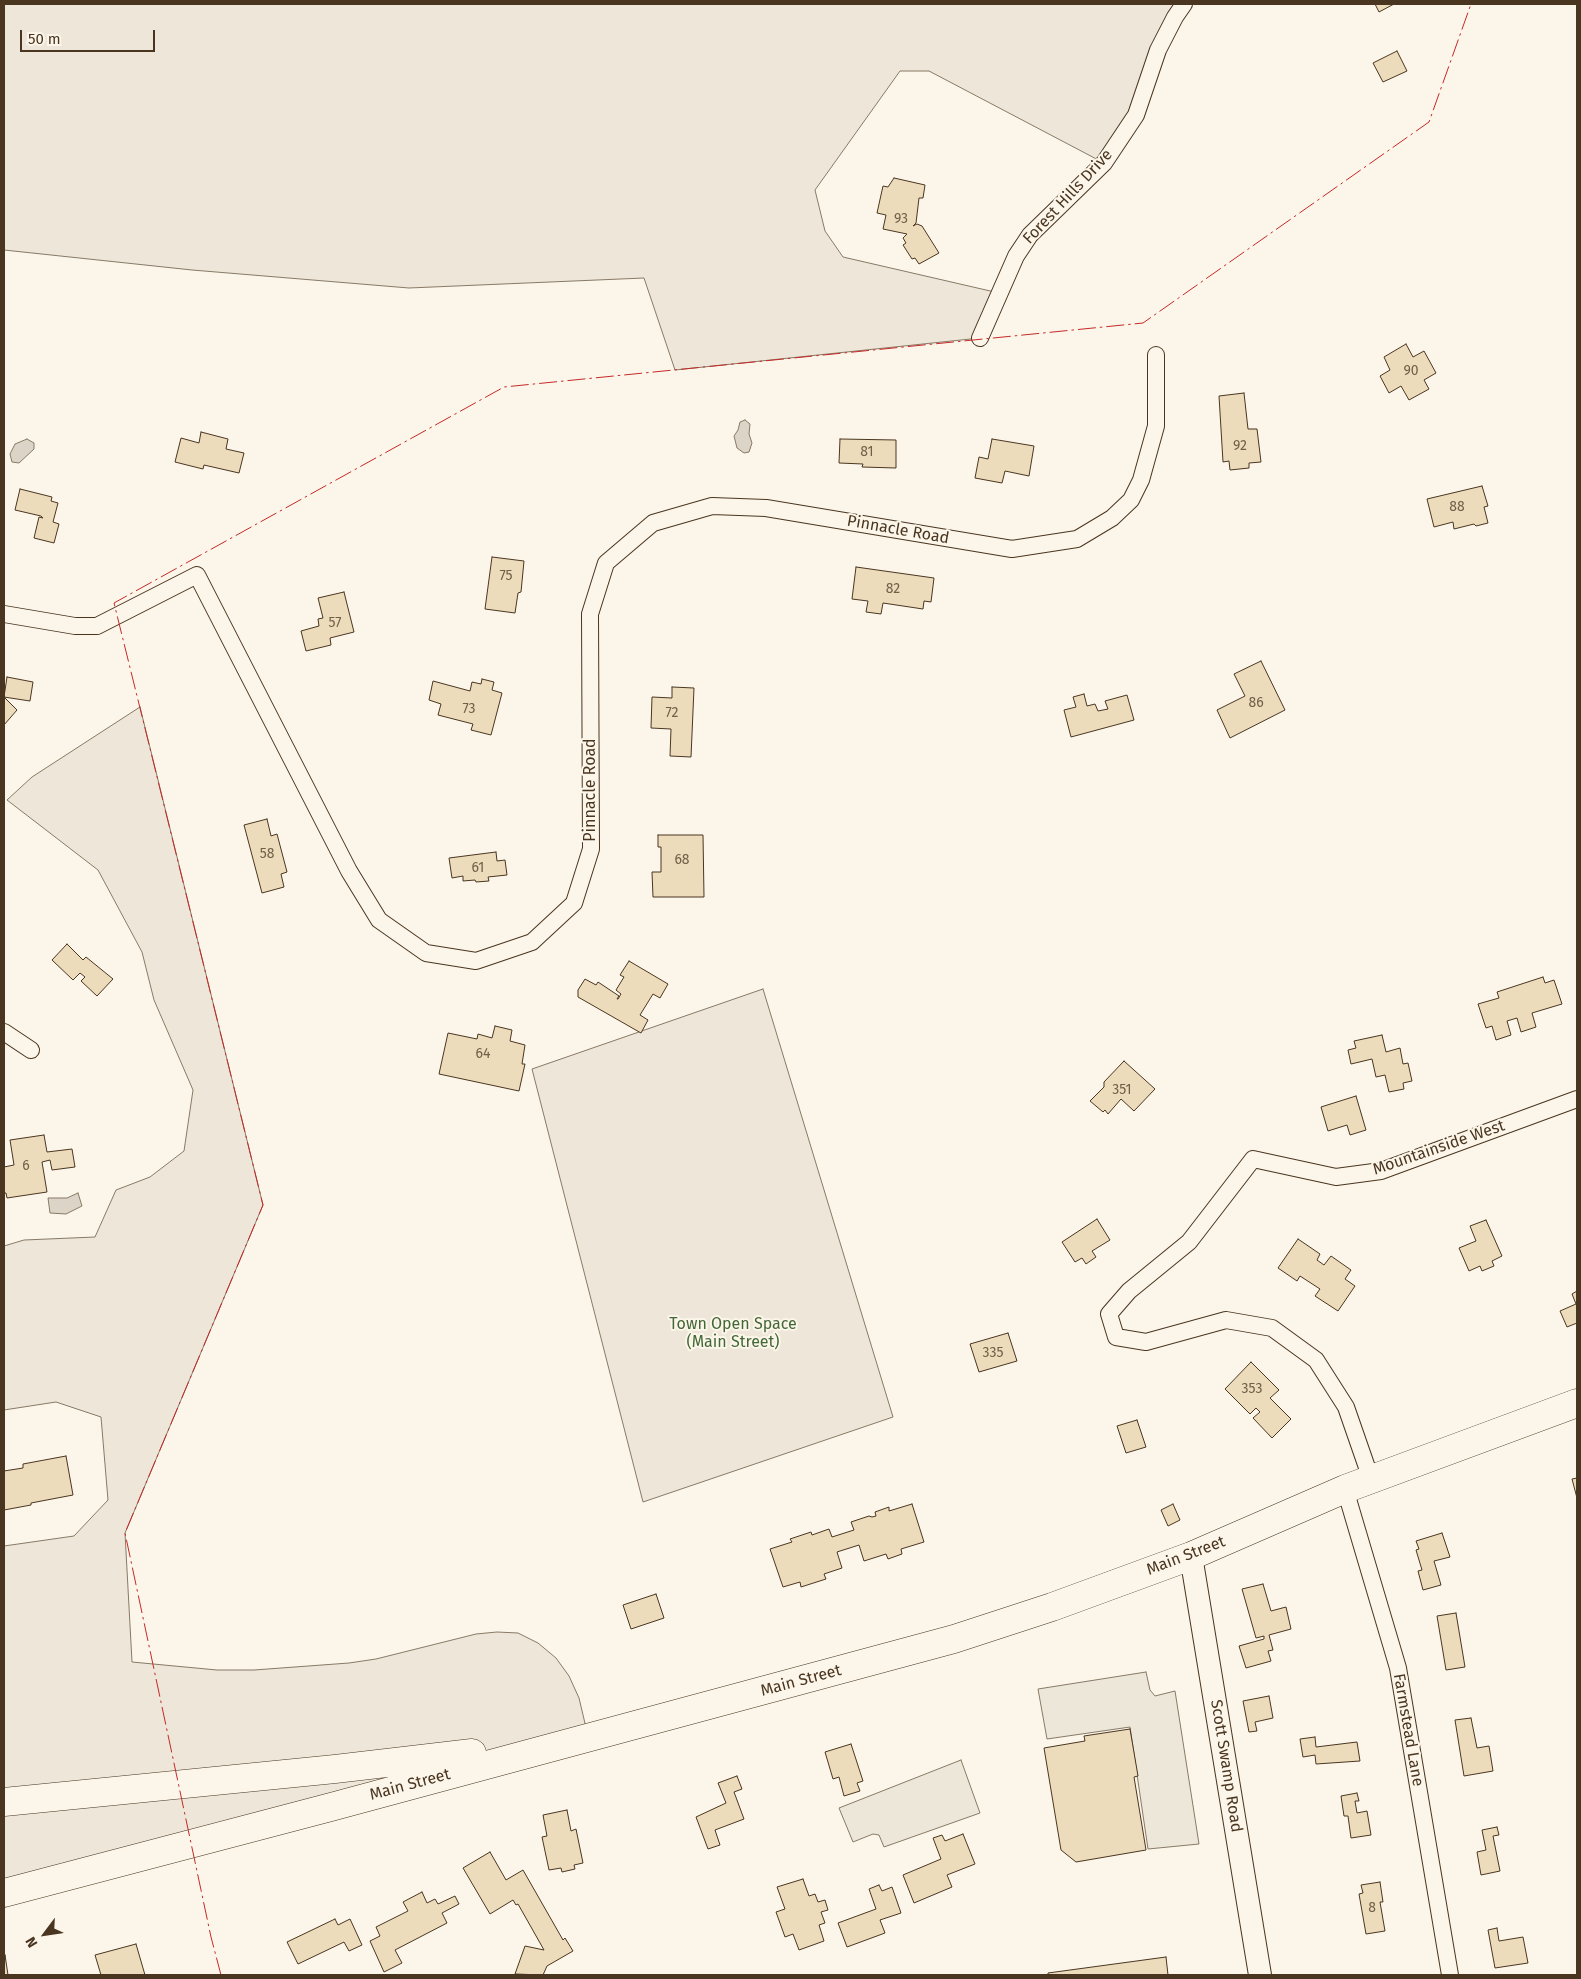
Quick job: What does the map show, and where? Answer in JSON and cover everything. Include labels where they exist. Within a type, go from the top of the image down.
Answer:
[{"type":"highway","name":"Main Street","points":[[4,1893],[954,1639],[1052,1607],[1191,1556],[1345,1489],[1577,1403]]},
{"type":"highway","points":[[4,1802],[439,1758],[588,1736]]},
{"type":"main road","name":"Scott Swamp Road","points":[[1191,1556],[1260,1975]]},
{"type":"street","name":"Forest Hills Drive","points":[[980,338],[1016,256],[1030,234],[1104,162],[1136,115],[1158,50],[1184,4]]},
{"type":"street","name":"Pinnacle Road","points":[[4,614],[75,626],[97,626],[197,575],[349,871],[379,920],[426,953],[476,961],[532,942],[574,903],[591,849],[590,614],[606,563],[653,523],[712,506],[766,508],[1012,549],[1077,539],[1112,518],[1131,500],[1141,480],[1156,426],[1156,355]]},
{"type":"street","points":[[4,1032],[31,1050]]},
{"type":"street","name":"Mountainside West","points":[[1371,1479],[1346,1407],[1316,1360],[1272,1328],[1226,1320],[1146,1342],[1116,1337],[1109,1314],[1129,1291],[1189,1242],[1253,1159],[1336,1177],[1381,1171],[1577,1099]]},
{"type":"street","name":"Farmstead Lane","points":[[1345,1489],[1398,1668],[1450,1975]]},
{"type":"green space","points":[[4,4],[1184,4],[1136,115],[1104,163],[929,71],[900,71],[815,190],[825,231],[843,257],[999,293],[980,338],[675,370],[644,278],[409,288],[192,270],[4,250]]},
{"type":"green space","points":[[140,707],[263,1205],[125,1533],[132,1662],[217,1670],[254,1670],[349,1663],[376,1659],[476,1634],[518,1633],[538,1643],[556,1658],[569,1676],[579,1698],[588,1736],[4,1893],[4,1546],[74,1536],[108,1500],[101,1417],[56,1402],[4,1410],[4,1246],[24,1240],[95,1237],[116,1190],[150,1177],[184,1151],[193,1090],[154,1000],[142,952],[98,870],[7,800],[32,777]]},
{"type":"green space","name":"Town Open Space (Main Street)","points":[[763,989],[893,1417],[643,1502],[532,1069]]},
{"type":"shaded area","points":[[745,420],[750,424],[749,434],[752,443],[749,452],[744,453],[737,448],[734,436],[740,422]]},
{"type":"shaded area","points":[[27,439],[34,443],[34,449],[19,463],[12,462],[10,454],[15,444]]},
{"type":"shaded area","points":[[78,1193],[82,1206],[66,1214],[50,1213],[48,1198],[67,1198]]},
{"type":"shaded area","points":[[1146,1672],[1150,1690],[1155,1696],[1175,1691],[1199,1844],[1148,1849],[1130,1727],[1047,1739],[1038,1689]]},
{"type":"shaded area","points":[[961,1760],[980,1813],[884,1847],[879,1835],[873,1834],[853,1842],[839,1808]]},
{"type":"building","points":[[1375,4],[1394,4],[1379,12]]},
{"type":"building","points":[[1397,51],[1407,71],[1383,82],[1373,63]]},
{"type":"building","points":[[894,178],[925,185],[923,198],[919,198],[916,223],[913,226],[917,224],[922,226],[939,253],[919,264],[915,258],[912,259],[903,245],[906,243],[903,238],[907,234],[883,229],[886,215],[877,213],[883,186],[888,187]]},
{"type":"building","points":[[1406,344],[1413,357],[1424,351],[1436,373],[1424,380],[1429,389],[1409,400],[1401,386],[1389,393],[1380,376],[1390,370],[1384,357]]},
{"type":"building","points":[[1244,393],[1248,429],[1257,429],[1261,462],[1249,463],[1249,468],[1230,470],[1229,461],[1223,462],[1219,396]]},
{"type":"building","points":[[201,432],[228,439],[226,449],[244,453],[239,473],[204,465],[203,469],[175,462],[181,438],[199,443]]},
{"type":"building","points":[[840,439],[896,440],[896,468],[862,467],[863,464],[839,463]]},
{"type":"building","points":[[992,439],[1034,446],[1029,476],[1005,471],[1002,483],[975,478],[979,457],[988,459]]},
{"type":"building","points":[[1482,486],[1488,506],[1484,507],[1488,523],[1454,529],[1453,522],[1434,527],[1427,499]]},
{"type":"building","points":[[20,489],[52,497],[51,501],[58,503],[53,522],[59,524],[54,543],[34,538],[39,517],[43,518],[41,516],[15,510]]},
{"type":"building","points":[[492,557],[524,561],[521,592],[518,593],[515,613],[485,609]]},
{"type":"building","points":[[856,567],[934,578],[931,602],[924,601],[923,609],[883,603],[881,614],[866,612],[868,601],[852,599]]},
{"type":"building","points":[[344,592],[354,632],[330,638],[331,645],[306,651],[301,631],[319,626],[318,619],[323,618],[318,598]]},
{"type":"building","points":[[1261,661],[1285,710],[1230,738],[1217,710],[1245,696],[1234,674]]},
{"type":"building","points":[[7,677],[33,682],[30,701],[4,697]]},
{"type":"building","points":[[482,679],[494,682],[492,690],[502,693],[491,735],[471,730],[473,724],[438,715],[441,704],[429,700],[433,681],[470,691],[472,682],[481,684]]},
{"type":"building","points":[[672,687],[694,688],[691,757],[670,756],[671,729],[651,728],[652,697],[672,698]]},
{"type":"building","points":[[1084,694],[1087,706],[1095,704],[1098,711],[1108,709],[1105,701],[1127,695],[1134,720],[1071,737],[1064,710],[1076,707],[1073,697]]},
{"type":"building","points":[[4,697],[17,710],[4,725]]},
{"type":"building","points":[[267,819],[271,836],[277,834],[287,872],[281,874],[284,887],[262,893],[244,825]]},
{"type":"building","points":[[658,835],[703,835],[704,897],[653,897],[652,872],[661,872],[661,847],[658,847]]},
{"type":"building","points":[[496,852],[497,861],[505,860],[507,875],[488,877],[489,881],[476,882],[475,880],[463,881],[463,876],[452,878],[449,858]]},
{"type":"building","points":[[67,944],[83,960],[86,957],[113,979],[97,996],[81,981],[85,977],[80,973],[73,980],[52,960]]},
{"type":"building","points":[[629,961],[668,984],[660,998],[653,994],[640,1015],[648,1020],[641,1033],[578,997],[578,990],[585,979],[596,985],[598,982],[619,996],[618,999],[621,994],[616,990],[624,977],[620,975]]},
{"type":"building","points":[[1543,977],[1545,983],[1554,980],[1562,1004],[1532,1013],[1536,1027],[1521,1032],[1517,1018],[1507,1021],[1511,1035],[1496,1040],[1492,1026],[1486,1028],[1478,1004],[1499,998],[1497,992]]},
{"type":"building","points":[[495,1026],[512,1030],[510,1041],[525,1045],[522,1064],[525,1064],[519,1091],[439,1074],[448,1033],[477,1039],[478,1034],[492,1038]]},
{"type":"building","points":[[1382,1035],[1386,1052],[1400,1048],[1403,1064],[1408,1063],[1412,1081],[1403,1083],[1404,1089],[1389,1092],[1385,1075],[1376,1077],[1372,1059],[1351,1064],[1348,1050],[1356,1048],[1354,1041]]},
{"type":"building","points":[[1124,1061],[1155,1089],[1134,1111],[1121,1099],[1108,1114],[1090,1101],[1104,1087],[1104,1082]]},
{"type":"building","points":[[1356,1096],[1366,1130],[1350,1135],[1347,1125],[1328,1131],[1321,1107]]},
{"type":"building","points":[[44,1135],[47,1152],[72,1149],[75,1167],[52,1170],[50,1160],[42,1162],[47,1192],[7,1198],[6,1193],[4,1193],[4,1167],[14,1165],[10,1140]]},
{"type":"building","points":[[1097,1219],[1110,1240],[1092,1251],[1096,1257],[1086,1264],[1082,1258],[1075,1262],[1062,1242]]},
{"type":"building","points":[[1486,1220],[1502,1256],[1492,1261],[1494,1266],[1482,1271],[1480,1266],[1469,1271],[1459,1248],[1476,1241],[1470,1226]]},
{"type":"building","points":[[1298,1239],[1320,1254],[1317,1260],[1324,1265],[1331,1256],[1351,1270],[1345,1279],[1355,1286],[1338,1311],[1315,1296],[1320,1289],[1300,1276],[1297,1281],[1278,1268]]},
{"type":"building","points":[[1577,1291],[1577,1323],[1567,1327],[1560,1311],[1576,1304],[1572,1294]]},
{"type":"building","points":[[1008,1333],[1017,1361],[979,1372],[970,1344]]},
{"type":"building","points":[[1251,1362],[1279,1390],[1270,1398],[1291,1419],[1272,1438],[1253,1418],[1260,1412],[1256,1408],[1250,1414],[1225,1389]]},
{"type":"building","points":[[1137,1420],[1146,1447],[1126,1453],[1117,1426]]},
{"type":"building","points":[[66,1456],[73,1495],[4,1510],[4,1471],[23,1468],[23,1464]]},
{"type":"building","points":[[1577,1478],[1577,1498],[1572,1479]]},
{"type":"building","points":[[912,1504],[924,1542],[901,1549],[902,1554],[888,1559],[886,1554],[864,1561],[859,1545],[837,1552],[842,1568],[824,1574],[826,1579],[801,1587],[800,1582],[783,1587],[770,1549],[792,1542],[790,1539],[811,1532],[812,1535],[829,1529],[832,1537],[854,1530],[851,1522],[869,1516],[876,1516],[875,1512],[889,1507],[889,1511]]},
{"type":"building","points":[[1173,1504],[1180,1520],[1168,1526],[1161,1510]]},
{"type":"building","points":[[1442,1533],[1450,1557],[1434,1561],[1441,1585],[1423,1590],[1418,1571],[1422,1570],[1416,1550],[1419,1549],[1416,1541]]},
{"type":"building","points":[[1263,1584],[1271,1611],[1286,1607],[1291,1629],[1269,1635],[1273,1650],[1268,1651],[1271,1661],[1246,1668],[1239,1646],[1264,1639],[1264,1636],[1256,1638],[1242,1589]]},
{"type":"building","points":[[656,1594],[664,1618],[631,1629],[623,1605]]},
{"type":"building","points":[[1456,1613],[1465,1667],[1446,1670],[1437,1616]]},
{"type":"building","points":[[1269,1696],[1273,1718],[1255,1722],[1257,1731],[1249,1732],[1243,1701]]},
{"type":"building","points":[[1471,1718],[1477,1748],[1489,1746],[1493,1771],[1464,1776],[1455,1720]]},
{"type":"building","points":[[1130,1729],[1138,1776],[1134,1777],[1146,1850],[1076,1862],[1061,1850],[1044,1748],[1085,1741],[1084,1736]]},
{"type":"building","points":[[1315,1737],[1316,1747],[1357,1742],[1360,1761],[1316,1764],[1315,1755],[1303,1757],[1300,1739]]},
{"type":"building","points":[[851,1744],[863,1781],[857,1783],[860,1791],[844,1796],[839,1777],[833,1779],[825,1752]]},
{"type":"building","points":[[737,1776],[742,1789],[734,1792],[744,1819],[715,1830],[720,1845],[708,1849],[696,1817],[726,1803],[718,1783]]},
{"type":"building","points":[[1357,1793],[1359,1801],[1355,1801],[1357,1813],[1367,1811],[1371,1835],[1351,1838],[1348,1816],[1344,1816],[1341,1796]]},
{"type":"building","points":[[567,1810],[571,1831],[576,1829],[583,1863],[574,1865],[575,1869],[562,1872],[561,1868],[549,1870],[542,1837],[547,1836],[543,1815]]},
{"type":"building","points":[[1497,1827],[1499,1835],[1493,1836],[1500,1871],[1481,1875],[1477,1852],[1486,1850],[1482,1830]]},
{"type":"building","points":[[963,1834],[975,1864],[947,1875],[952,1887],[914,1903],[903,1875],[941,1859],[933,1838],[942,1835],[945,1841]]},
{"type":"building","points":[[490,1852],[506,1880],[523,1870],[563,1940],[565,1938],[573,1951],[547,1966],[543,1975],[515,1974],[525,1946],[544,1950],[518,1904],[516,1905],[513,1900],[490,1914],[463,1868]]},
{"type":"building","points":[[803,1879],[809,1896],[815,1894],[818,1902],[825,1900],[828,1910],[821,1912],[825,1923],[819,1925],[824,1941],[799,1950],[793,1934],[785,1937],[776,1912],[785,1909],[777,1887]]},
{"type":"building","points":[[1380,1882],[1383,1902],[1380,1902],[1385,1931],[1366,1934],[1359,1894],[1363,1893],[1361,1885]]},
{"type":"building","points":[[879,1885],[882,1891],[892,1887],[901,1913],[880,1920],[885,1933],[847,1947],[838,1923],[876,1909],[869,1889]]},
{"type":"building","points":[[422,1892],[427,1903],[435,1899],[438,1904],[455,1896],[459,1904],[442,1913],[447,1923],[395,1950],[402,1963],[384,1972],[370,1941],[380,1936],[376,1927],[408,1911],[403,1902]]},
{"type":"building","points":[[335,1919],[338,1925],[350,1919],[362,1945],[349,1951],[344,1942],[298,1964],[287,1942]]},
{"type":"building","points":[[1497,1928],[1499,1941],[1523,1937],[1528,1963],[1495,1968],[1488,1930]]},
{"type":"building","points":[[136,1944],[145,1975],[101,1975],[95,1955]]},
{"type":"building","points":[[5,1955],[8,1975],[4,1975]]},
{"type":"building","points":[[1166,1957],[1168,1975],[1048,1975],[1048,1973]]},
{"type":"power","points":[[221,1975],[211,1937],[125,1533],[263,1205],[114,603],[504,387],[1143,323],[1429,122],[1471,4]]}]
